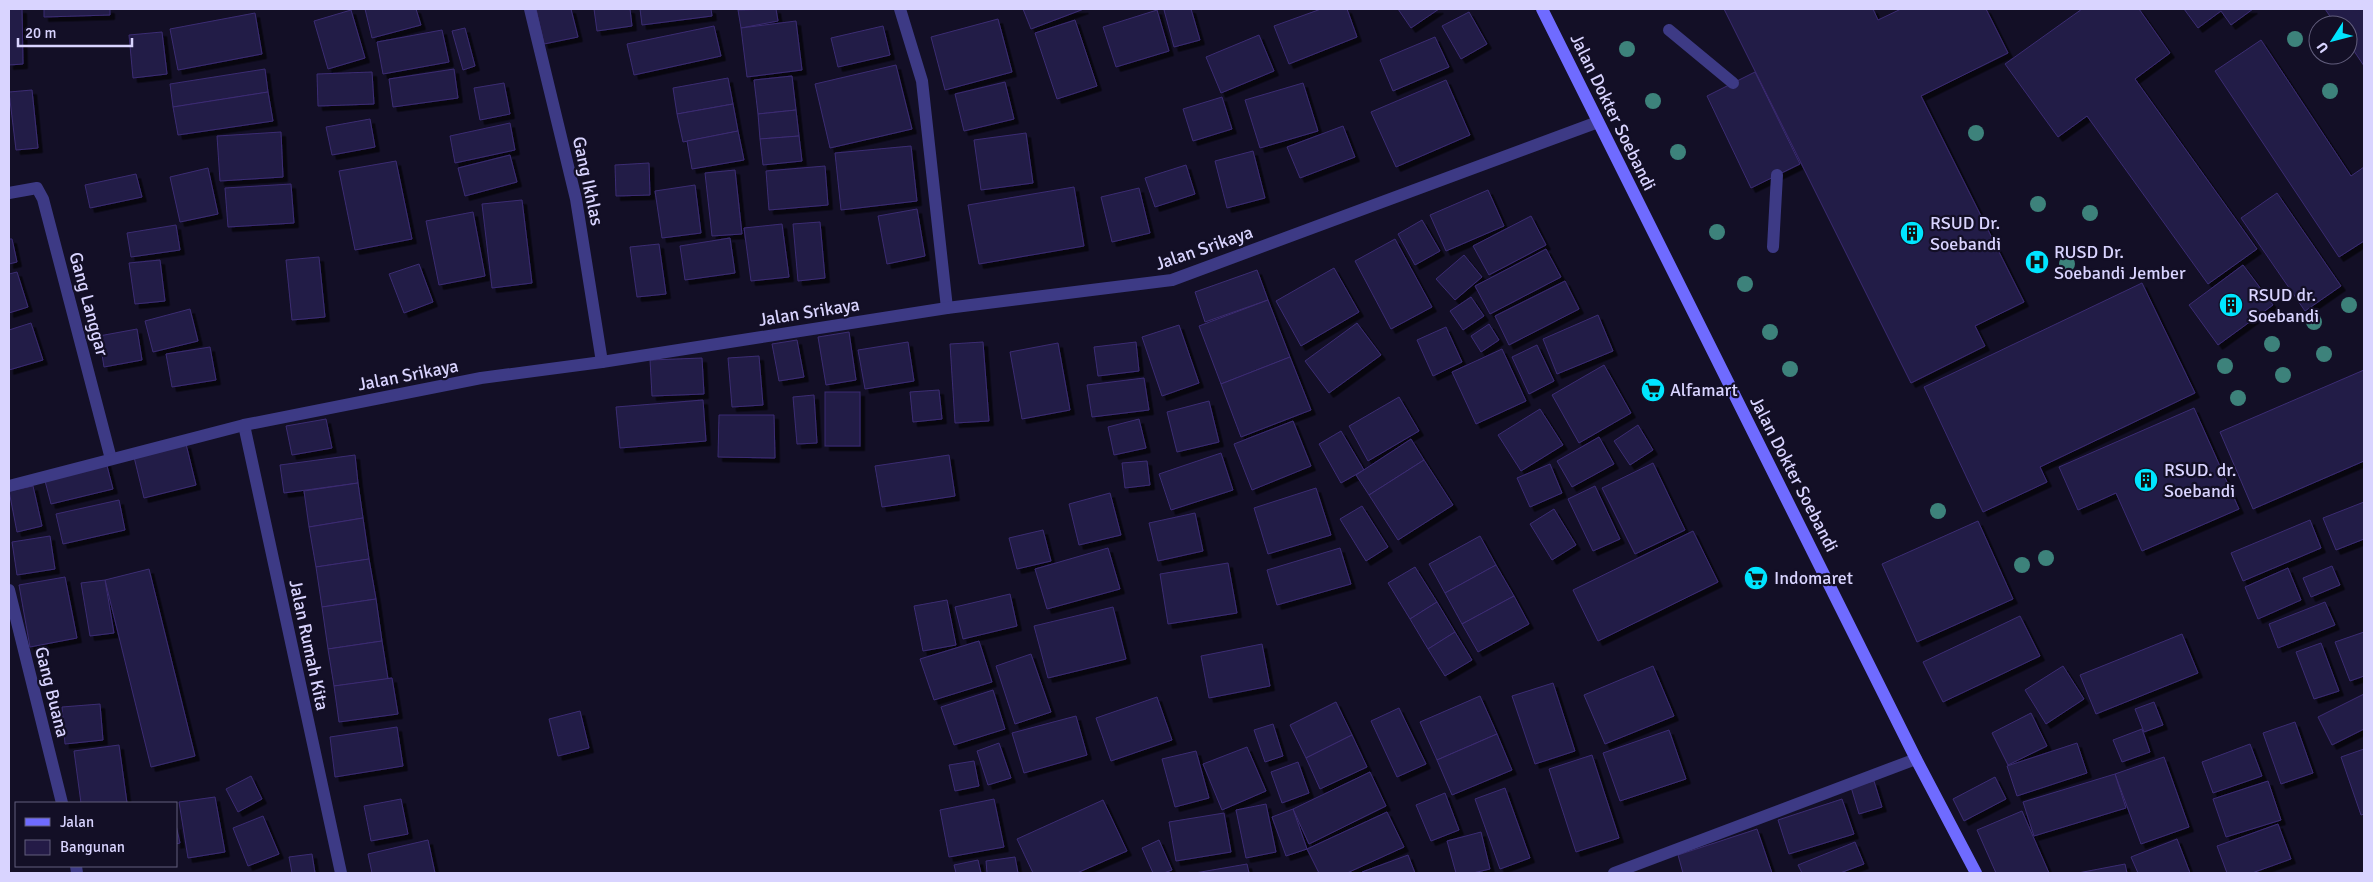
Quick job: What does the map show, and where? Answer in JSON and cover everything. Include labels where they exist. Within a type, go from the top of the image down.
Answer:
[{"type":"main road","name":"Jalan Dokter Soebandi","points":[[1542,9],[1916,759],[1976,873]]},
{"type":"street","name":"Gang Ikhlas","points":[[530,9],[576,199],[602,362]]},
{"type":"street","points":[[900,9],[922,81],[947,308]]},
{"type":"street","points":[[1669,30],[1733,83]]},
{"type":"street","name":"Jalan Srikaya","points":[[9,486],[244,425],[481,378],[602,362],[947,308],[1172,280],[1598,122]]},
{"type":"street","points":[[1773,247],[1777,174]]},
{"type":"street","name":"Gang Langgar","points":[[9,193],[37,188],[43,199],[111,459]]},
{"type":"street","name":"Jalan Rumah Kita","points":[[244,425],[341,873]]},
{"type":"street","name":"Gang Buana","points":[[9,590],[62,802]]},
{"type":"street","points":[[1614,873],[1916,759]]},
{"type":"building","points":[[9,9],[22,9],[23,64],[9,65]]},
{"type":"building","points":[[44,9],[110,9],[110,15],[44,17]]},
{"type":"building","points":[[365,9],[416,9],[421,25],[372,38]]},
{"type":"building","points":[[536,9],[571,9],[578,37],[544,44]]},
{"type":"building","points":[[594,9],[630,9],[632,26],[597,31]]},
{"type":"building","points":[[640,9],[711,9],[712,16],[642,25]]},
{"type":"building","points":[[776,9],[778,21],[741,28],[738,10]]},
{"type":"building","points":[[1023,9],[1084,9],[1031,29]]},
{"type":"building","points":[[1191,9],[1200,40],[1174,47],[1164,10]]},
{"type":"building","points":[[1321,9],[1347,9],[1357,37],[1289,64],[1274,26]]},
{"type":"building","points":[[1398,9],[1439,9],[1411,28]]},
{"type":"building","name":"RSUD Dr. Soebandi","points":[[1724,9],[1873,9],[1878,20],[1901,9],[1986,9],[2008,53],[1921,96],[2024,302],[1975,326],[1985,346],[1911,383]]},
{"type":"building","name":"RSUD Dr. Soebandi","points":[[2082,9],[2139,9],[2170,53],[2135,79],[2257,249],[2208,284],[2087,116],[2058,137],[2005,64]]},
{"type":"building","points":[[2184,9],[2253,9],[2231,25],[2221,11],[2198,28]]},
{"type":"building","points":[[2325,9],[2364,9],[2364,66],[2358,57],[2358,15],[2329,15]]},
{"type":"building","points":[[351,10],[365,58],[328,69],[314,21]]},
{"type":"building","points":[[1157,10],[1169,51],[1116,67],[1103,27]]},
{"type":"building","points":[[1469,12],[1487,44],[1461,59],[1442,26]]},
{"type":"building","points":[[255,13],[262,54],[178,70],[170,29]]},
{"type":"building","points":[[998,19],[1012,72],[945,90],[931,37]]},
{"type":"building","points":[[1075,20],[1097,86],[1057,99],[1035,33]]},
{"type":"building","points":[[796,21],[802,70],[747,77],[741,28]]},
{"type":"building","points":[[714,26],[721,56],[634,75],[627,44]]},
{"type":"building","points":[[883,26],[890,55],[838,67],[831,38]]},
{"type":"building","points":[[465,28],[475,66],[463,70],[452,31]]},
{"type":"building","points":[[442,30],[449,62],[383,74],[377,42]]},
{"type":"building","points":[[162,32],[167,74],[133,78],[129,35]]},
{"type":"building","points":[[1259,35],[1274,71],[1221,93],[1206,57]]},
{"type":"building","points":[[1435,37],[1449,67],[1393,91],[1380,60]]},
{"type":"building","name":"RSUD Dr. Soebandi","points":[[2261,40],[2351,176],[2364,167],[2364,241],[2339,257],[2215,71]]},
{"type":"building","points":[[896,65],[912,129],[830,148],[815,84]]},
{"type":"building","points":[[265,69],[268,92],[173,107],[170,84]]},
{"type":"building","points":[[454,69],[458,98],[393,107],[389,79]]},
{"type":"building","points":[[372,72],[374,104],[318,106],[317,74]]},
{"type":"building","points":[[1755,72],[1800,164],[1751,188],[1707,96]]},
{"type":"building","points":[[792,76],[796,110],[758,114],[754,80]]},
{"type":"building","points":[[728,78],[733,104],[677,114],[673,88]]},
{"type":"building","points":[[1446,80],[1470,135],[1396,167],[1371,112]]},
{"type":"building","points":[[1005,82],[1014,119],[964,131],[955,94]]},
{"type":"building","points":[[504,83],[510,114],[480,120],[474,88]]},
{"type":"building","points":[[1303,83],[1318,131],[1260,148],[1245,100]]},
{"type":"building","points":[[32,90],[38,148],[16,150],[9,92]]},
{"type":"building","points":[[268,92],[273,121],[178,135],[173,107]]},
{"type":"building","points":[[1222,97],[1232,129],[1193,141],[1183,109]]},
{"type":"building","points":[[733,104],[738,131],[683,142],[677,114]]},
{"type":"building","points":[[796,110],[799,136],[760,139],[758,114]]},
{"type":"building","points":[[370,119],[375,147],[332,155],[326,127]]},
{"type":"building","points":[[510,123],[515,150],[455,163],[450,136]]},
{"type":"building","points":[[1343,126],[1355,157],[1300,178],[1287,147]]},
{"type":"building","points":[[738,131],[744,160],[692,169],[687,141]]},
{"type":"building","points":[[281,132],[283,177],[220,181],[217,136]]},
{"type":"building","points":[[1026,133],[1033,183],[981,190],[974,140]]},
{"type":"building","points":[[799,136],[802,161],[763,165],[760,139]]},
{"type":"building","points":[[911,146],[917,201],[841,210],[835,153]]},
{"type":"building","points":[[1253,151],[1265,198],[1227,208],[1215,161]]},
{"type":"building","points":[[510,155],[517,182],[465,196],[458,168]]},
{"type":"building","points":[[396,161],[412,239],[355,250],[339,171]]},
{"type":"building","points":[[649,163],[650,195],[616,196],[615,165]]},
{"type":"building","points":[[1186,165],[1195,194],[1155,207],[1145,178]]},
{"type":"building","points":[[825,166],[828,205],[769,210],[766,171]]},
{"type":"building","points":[[208,168],[218,214],[180,222],[170,177]]},
{"type":"building","points":[[735,170],[742,234],[712,236],[705,173]]},
{"type":"building","points":[[136,174],[142,197],[90,208],[85,185]]},
{"type":"building","points":[[291,184],[294,223],[228,227],[225,188]]},
{"type":"building","points":[[695,185],[701,233],[662,238],[655,191]]},
{"type":"building","points":[[1074,187],[1084,246],[979,264],[968,205]]},
{"type":"building","points":[[1139,188],[1150,233],[1112,242],[1101,197]]},
{"type":"building","points":[[1488,190],[1504,226],[1446,251],[1430,215]]},
{"type":"building","name":"RSUD Dr. Soebandi","points":[[2277,193],[2341,286],[2305,311],[2241,218]]},
{"type":"building","points":[[522,200],[532,283],[492,288],[482,204]]},
{"type":"building","points":[[917,209],[925,256],[887,264],[878,216]]},
{"type":"building","points":[[473,212],[485,276],[439,285],[426,221]]},
{"type":"building","points":[[1531,216],[1546,245],[1489,275],[1473,246]]},
{"type":"building","points":[[1422,220],[1440,251],[1415,265],[1398,234]]},
{"type":"building","points":[[820,222],[825,278],[798,281],[793,224]]},
{"type":"building","points":[[782,224],[789,277],[751,281],[744,228]]},
{"type":"building","points":[[176,225],[180,250],[131,257],[127,233]]},
{"type":"building","points":[[730,238],[735,273],[685,280],[680,246]]},
{"type":"building","points":[[9,239],[12,239],[17,262],[9,264]]},
{"type":"building","points":[[1395,239],[1432,307],[1391,329],[1355,261]]},
{"type":"building","points":[[659,244],[666,294],[637,297],[630,247]]},
{"type":"building","points":[[1546,249],[1561,277],[1490,314],[1475,286]]},
{"type":"building","points":[[1464,255],[1482,277],[1455,300],[1436,279]]},
{"type":"building","points":[[319,257],[325,317],[292,320],[286,260]]},
{"type":"building","points":[[160,260],[165,301],[135,304],[129,263]]},
{"type":"building","points":[[419,264],[433,302],[404,313],[389,274]]},
{"type":"building","name":"RSUD dr. Soebandi","points":[[2243,265],[2273,305],[2218,345],[2189,305]]},
{"type":"building","points":[[1334,268],[1359,312],[1301,346],[1276,301]]},
{"type":"building","points":[[1257,270],[1268,300],[1205,322],[1195,292]]},
{"type":"building","points":[[17,272],[28,307],[9,313],[9,274]]},
{"type":"building","points":[[1565,281],[1579,309],[1509,345],[1495,316]]},
{"type":"building","points":[[2142,283],[2195,393],[2040,467],[2047,482],[1983,512],[1924,387]]},
{"type":"building","points":[[1471,297],[1484,316],[1463,330],[1450,311]]},
{"type":"building","points":[[1268,300],[1290,357],[1221,384],[1199,326]]},
{"type":"building","points":[[190,309],[198,341],[153,352],[145,321]]},
{"type":"building","points":[[1598,315],[1613,351],[1557,374],[1543,339]]},
{"type":"building","points":[[31,323],[43,360],[9,370],[9,330]]},
{"type":"building","points":[[1357,323],[1381,355],[1329,393],[1305,361]]},
{"type":"building","points":[[1489,324],[1499,340],[1481,352],[1471,336]]},
{"type":"building","points":[[1179,325],[1199,383],[1162,396],[1142,337]]},
{"type":"building","points":[[1446,327],[1462,362],[1433,376],[1417,340]]},
{"type":"building","points":[[137,329],[142,360],[104,367],[99,336]]},
{"type":"building","points":[[849,332],[856,380],[826,385],[818,337]]},
{"type":"building","points":[[797,340],[804,377],[779,381],[772,344]]},
{"type":"building","points":[[908,342],[914,381],[865,389],[858,350]]},
{"type":"building","points":[[983,342],[989,421],[955,423],[950,344]]},
{"type":"building","points":[[1136,342],[1139,371],[1098,376],[1094,347]]},
{"type":"building","points":[[1058,343],[1070,410],[1022,419],[1010,352]]},
{"type":"building","points":[[1537,345],[1554,381],[1529,394],[1512,357]]},
{"type":"building","points":[[210,347],[216,380],[172,387],[166,354]]},
{"type":"building","points":[[1502,349],[1526,401],[1476,424],[1452,372]]},
{"type":"building","points":[[759,356],[763,405],[732,407],[728,358]]},
{"type":"building","points":[[1290,357],[1311,410],[1241,437],[1221,384]]},
{"type":"building","points":[[702,358],[704,394],[652,396],[650,360]]},
{"type":"building","points":[[1604,365],[1631,413],[1579,443],[1552,395]]},
{"type":"building","points":[[2364,370],[2364,461],[2253,509],[2220,432]]},
{"type":"building","points":[[1144,378],[1149,410],[1092,417],[1087,385]]},
{"type":"building","points":[[939,390],[942,419],[913,422],[910,392]]},
{"type":"building","points":[[825,392],[860,392],[860,446],[825,446]]},
{"type":"building","points":[[814,395],[817,443],[797,444],[793,397]]},
{"type":"building","points":[[1399,397],[1419,431],[1368,461],[1349,426]]},
{"type":"building","points":[[703,400],[706,441],[620,448],[616,407]]},
{"type":"building","points":[[1209,401],[1219,442],[1177,452],[1167,412]]},
{"type":"building","name":"RSUD. dr. Soebandi","points":[[2194,408],[2239,509],[2142,551],[2116,493],[2078,510],[2059,467]]},
{"type":"building","points":[[1540,409],[1563,445],[1521,471],[1498,435]]},
{"type":"building","points":[[719,415],[774,415],[775,458],[718,457]]},
{"type":"building","points":[[326,419],[332,448],[292,455],[286,426]]},
{"type":"building","points":[[1139,419],[1146,448],[1114,455],[1108,427]]},
{"type":"building","points":[[1293,421],[1311,466],[1252,490],[1234,444]]},
{"type":"building","points":[[1638,425],[1653,450],[1630,465],[1614,441]]},
{"type":"building","points":[[1341,431],[1364,470],[1341,483],[1319,444]]},
{"type":"building","points":[[1599,437],[1614,464],[1572,487],[1557,461]]},
{"type":"building","points":[[1411,439],[1424,460],[1369,495],[1356,475]]},
{"type":"building","points":[[186,444],[196,485],[144,498],[134,457]]},
{"type":"building","points":[[1221,453],[1233,490],[1171,510],[1159,474]]},
{"type":"building","points":[[355,455],[358,483],[284,493],[280,465]]},
{"type":"building","points":[[949,455],[955,496],[882,507],[875,466]]},
{"type":"building","points":[[1424,460],[1453,505],[1398,540],[1369,495]]},
{"type":"building","points":[[1147,461],[1150,485],[1125,488],[1122,463]]},
{"type":"building","points":[[106,462],[113,489],[51,504],[44,477]]},
{"type":"building","points":[[1653,463],[1685,530],[1635,554],[1602,488]]},
{"type":"building","points":[[1550,464],[1562,493],[1530,507],[1517,478]]},
{"type":"building","points":[[358,483],[363,518],[309,527],[304,491]]},
{"type":"building","points":[[33,486],[42,526],[17,532],[9,491]]},
{"type":"building","points":[[1595,486],[1620,539],[1593,551],[1568,499]]},
{"type":"building","points":[[1316,488],[1331,535],[1268,554],[1254,508]]},
{"type":"building","points":[[1110,493],[1121,535],[1079,545],[1069,504]]},
{"type":"building","points":[[119,500],[125,530],[63,544],[56,514]]},
{"type":"building","points":[[2364,502],[2364,539],[2336,550],[2323,518]]},
{"type":"building","points":[[1362,506],[1388,547],[1366,561],[1340,519]]},
{"type":"building","points":[[1554,509],[1576,545],[1552,560],[1530,524]]},
{"type":"building","points":[[1195,513],[1203,551],[1158,561],[1149,523]]},
{"type":"building","points":[[363,518],[369,559],[316,567],[309,527]]},
{"type":"building","points":[[2310,520],[2321,548],[2243,581],[2231,553]]},
{"type":"building","points":[[1978,521],[2013,599],[1917,642],[1882,564]]},
{"type":"building","points":[[1043,530],[1051,561],[1017,569],[1009,538]]},
{"type":"building","points":[[1693,531],[1718,582],[1598,641],[1573,590]]},
{"type":"building","points":[[50,536],[55,569],[17,575],[12,542]]},
{"type":"building","points":[[1480,536],[1496,565],[1445,593],[1429,564]]},
{"type":"building","points":[[1108,548],[1120,589],[1047,609],[1035,569]]},
{"type":"building","points":[[1340,548],[1351,584],[1277,605],[1267,570]]},
{"type":"building","points":[[369,559],[376,599],[322,607],[316,567]]},
{"type":"building","points":[[1228,563],[1237,613],[1168,624],[1160,574]]},
{"type":"building","points":[[1496,565],[1514,596],[1462,624],[1445,593]]},
{"type":"building","points":[[2332,566],[2340,585],[2311,597],[2303,578]]},
{"type":"building","points":[[1415,567],[1437,602],[1410,619],[1388,583]]},
{"type":"building","points":[[2288,568],[2301,600],[2258,619],[2245,587]]},
{"type":"building","points":[[149,569],[195,756],[151,767],[105,580]]},
{"type":"building","points":[[65,577],[77,638],[30,647],[19,585]]},
{"type":"building","points":[[105,580],[114,633],[90,636],[81,583]]},
{"type":"building","points":[[1010,594],[1017,626],[963,639],[955,607]]},
{"type":"building","points":[[1514,596],[1529,624],[1478,652],[1462,624]]},
{"type":"building","points":[[376,599],[382,641],[328,649],[322,607]]},
{"type":"building","points":[[947,600],[956,645],[923,651],[914,606]]},
{"type":"building","points":[[1437,602],[1455,632],[1428,649],[1410,619]]},
{"type":"building","points":[[2325,602],[2335,625],[2278,648],[2269,624]]},
{"type":"building","points":[[1113,607],[1126,659],[1048,678],[1034,626]]},
{"type":"building","points":[[2020,616],[2040,656],[1943,702],[1923,662]]},
{"type":"building","points":[[1455,632],[1472,660],[1445,676],[1428,649]]},
{"type":"building","points":[[2364,632],[2364,676],[2350,681],[2335,642]]},
{"type":"building","points":[[2182,634],[2198,673],[2096,714],[2080,675]]},
{"type":"building","points":[[382,641],[388,679],[334,686],[328,649]]},
{"type":"building","points":[[979,641],[992,682],[934,700],[920,659]]},
{"type":"building","points":[[2321,643],[2339,691],[2314,699],[2296,652]]},
{"type":"building","points":[[1262,644],[1270,686],[1209,698],[1201,656]]},
{"type":"building","points":[[1031,654],[1051,712],[1015,724],[996,666]]},
{"type":"building","points":[[1653,666],[1674,716],[1605,744],[1584,695]]},
{"type":"building","points":[[2063,666],[2084,699],[2046,724],[2025,690]]},
{"type":"building","points":[[392,678],[398,714],[339,722],[334,686]]},
{"type":"building","points":[[1553,683],[1575,751],[1535,764],[1512,696]]},
{"type":"building","points":[[993,690],[1005,729],[954,745],[941,707]]},
{"type":"building","points":[[2364,694],[2364,729],[2332,745],[2318,717]]},
{"type":"building","points":[[1480,696],[1497,734],[1437,760],[1420,722]]},
{"type":"building","points":[[1157,697],[1172,740],[1111,761],[1096,718]]},
{"type":"building","points":[[1336,702],[1352,735],[1306,758],[1290,725]]},
{"type":"building","points":[[2154,702],[2163,725],[2144,732],[2135,709]]},
{"type":"building","points":[[100,704],[103,740],[65,744],[62,707]]},
{"type":"building","points":[[1399,708],[1426,764],[1397,777],[1371,721]]},
{"type":"building","points":[[580,711],[589,748],[558,756],[549,719]]},
{"type":"building","points":[[2031,713],[2047,746],[2008,765],[1992,733]]},
{"type":"building","points":[[1076,716],[1087,755],[1024,773],[1012,733]]},
{"type":"building","points":[[2295,722],[2313,773],[2281,784],[2263,733]]},
{"type":"building","points":[[1273,724],[1283,756],[1265,762],[1254,730]]},
{"type":"building","points":[[397,727],[403,766],[335,777],[330,737]]},
{"type":"building","points":[[2142,729],[2150,752],[2122,762],[2113,740]]},
{"type":"building","points":[[1669,730],[1686,779],[1620,801],[1603,753]]},
{"type":"building","points":[[1497,734],[1512,770],[1452,795],[1437,760]]},
{"type":"building","points":[[1352,735],[1367,767],[1320,789],[1306,758]]},
{"type":"building","points":[[999,743],[1011,778],[988,785],[977,751]]},
{"type":"building","points":[[2077,743],[2087,773],[2017,796],[2007,766]]},
{"type":"building","points":[[2250,744],[2262,776],[2213,793],[2202,762]]},
{"type":"building","points":[[119,745],[127,802],[81,802],[74,751]]},
{"type":"building","points":[[1247,747],[1266,791],[1222,810],[1203,764]]},
{"type":"building","points":[[2364,749],[2364,814],[2361,815],[2341,757]]},
{"type":"building","points":[[1196,751],[1209,798],[1175,807],[1162,759]]},
{"type":"building","points":[[1592,755],[1619,838],[1576,852],[1549,769]]},
{"type":"building","points":[[2164,757],[2189,827],[2141,844],[2115,774]]},
{"type":"building","points":[[974,761],[979,786],[955,791],[949,765]]},
{"type":"building","points":[[1298,762],[1309,793],[1282,803],[1271,772]]},
{"type":"building","points":[[1370,772],[1386,806],[1309,844],[1293,809]]},
{"type":"building","points":[[2115,774],[2126,808],[2034,836],[2023,802]]},
{"type":"building","points":[[251,776],[262,799],[238,812],[226,789]]},
{"type":"building","points":[[1995,777],[2006,799],[1964,821],[1953,799]]},
{"type":"building","points":[[1874,781],[1882,807],[1859,814],[1851,787]]},
{"type":"building","points":[[2268,781],[2281,820],[2226,837],[2213,799]]},
{"type":"building","points":[[1505,788],[1530,858],[1500,869],[1475,799]]},
{"type":"building","points":[[1445,793],[1459,830],[1431,841],[1416,805]]},
{"type":"building","points":[[215,797],[225,852],[188,858],[179,802]]},
{"type":"building","points":[[401,799],[408,834],[371,841],[364,806]]},
{"type":"building","points":[[994,799],[1004,847],[949,857],[940,810]]},
{"type":"building","points":[[1842,799],[1854,834],[1789,854],[1778,820]]},
{"type":"building","points":[[1103,800],[1127,851],[1077,873],[1033,873],[1017,839]]},
{"type":"building","points":[[1266,804],[1276,852],[1246,858],[1236,810]]},
{"type":"building","points":[[1293,809],[1307,849],[1286,856],[1272,817]]},
{"type":"building","points":[[2022,811],[2049,873],[1996,873],[1977,830]]},
{"type":"building","points":[[1387,812],[1404,847],[1347,873],[1319,873],[1307,849]]},
{"type":"building","points":[[1224,813],[1231,852],[1176,861],[1169,822]]},
{"type":"building","points":[[263,816],[279,854],[248,866],[233,828]]},
{"type":"building","points":[[2278,824],[2291,859],[2252,873],[2227,873],[2217,846]]},
{"type":"building","points":[[1757,829],[1772,873],[1683,873],[1678,855]]},
{"type":"building","points":[[1481,832],[1490,869],[1473,873],[1456,873],[1447,841]]},
{"type":"building","points":[[2177,839],[2190,873],[2138,873],[2131,857]]},
{"type":"building","points":[[428,840],[435,873],[372,873],[368,854]]},
{"type":"building","points":[[1159,840],[1172,870],[1164,873],[1153,873],[1142,848]]},
{"type":"building","points":[[1855,842],[1864,864],[1840,873],[1802,873],[1798,865]]},
{"type":"building","points":[[312,854],[315,873],[292,873],[289,857]]},
{"type":"building","points":[[1408,855],[1415,873],[1362,873],[1362,872]]},
{"type":"building","points":[[1015,857],[1018,873],[987,873],[986,861]]},
{"type":"building","points":[[978,860],[981,873],[956,873],[954,865]]},
{"type":"building","points":[[1247,864],[1249,873],[1195,873]]},
{"type":"building","points":[[2125,864],[2127,873],[2078,873]]},
{"type":"place","name":"RSUD Dr. Soebandi","points":[[1912,233]]},
{"type":"place","name":"RUSD Dr. Soebandi Jember","points":[[2037,262]]},
{"type":"place","name":"RSUD dr. Soebandi","points":[[2231,305]]},
{"type":"place","name":"Alfamart","points":[[1653,390]]},
{"type":"place","name":"RSUD. dr. Soebandi","points":[[2146,480]]},
{"type":"place","name":"Indomaret","points":[[1756,578]]}]
